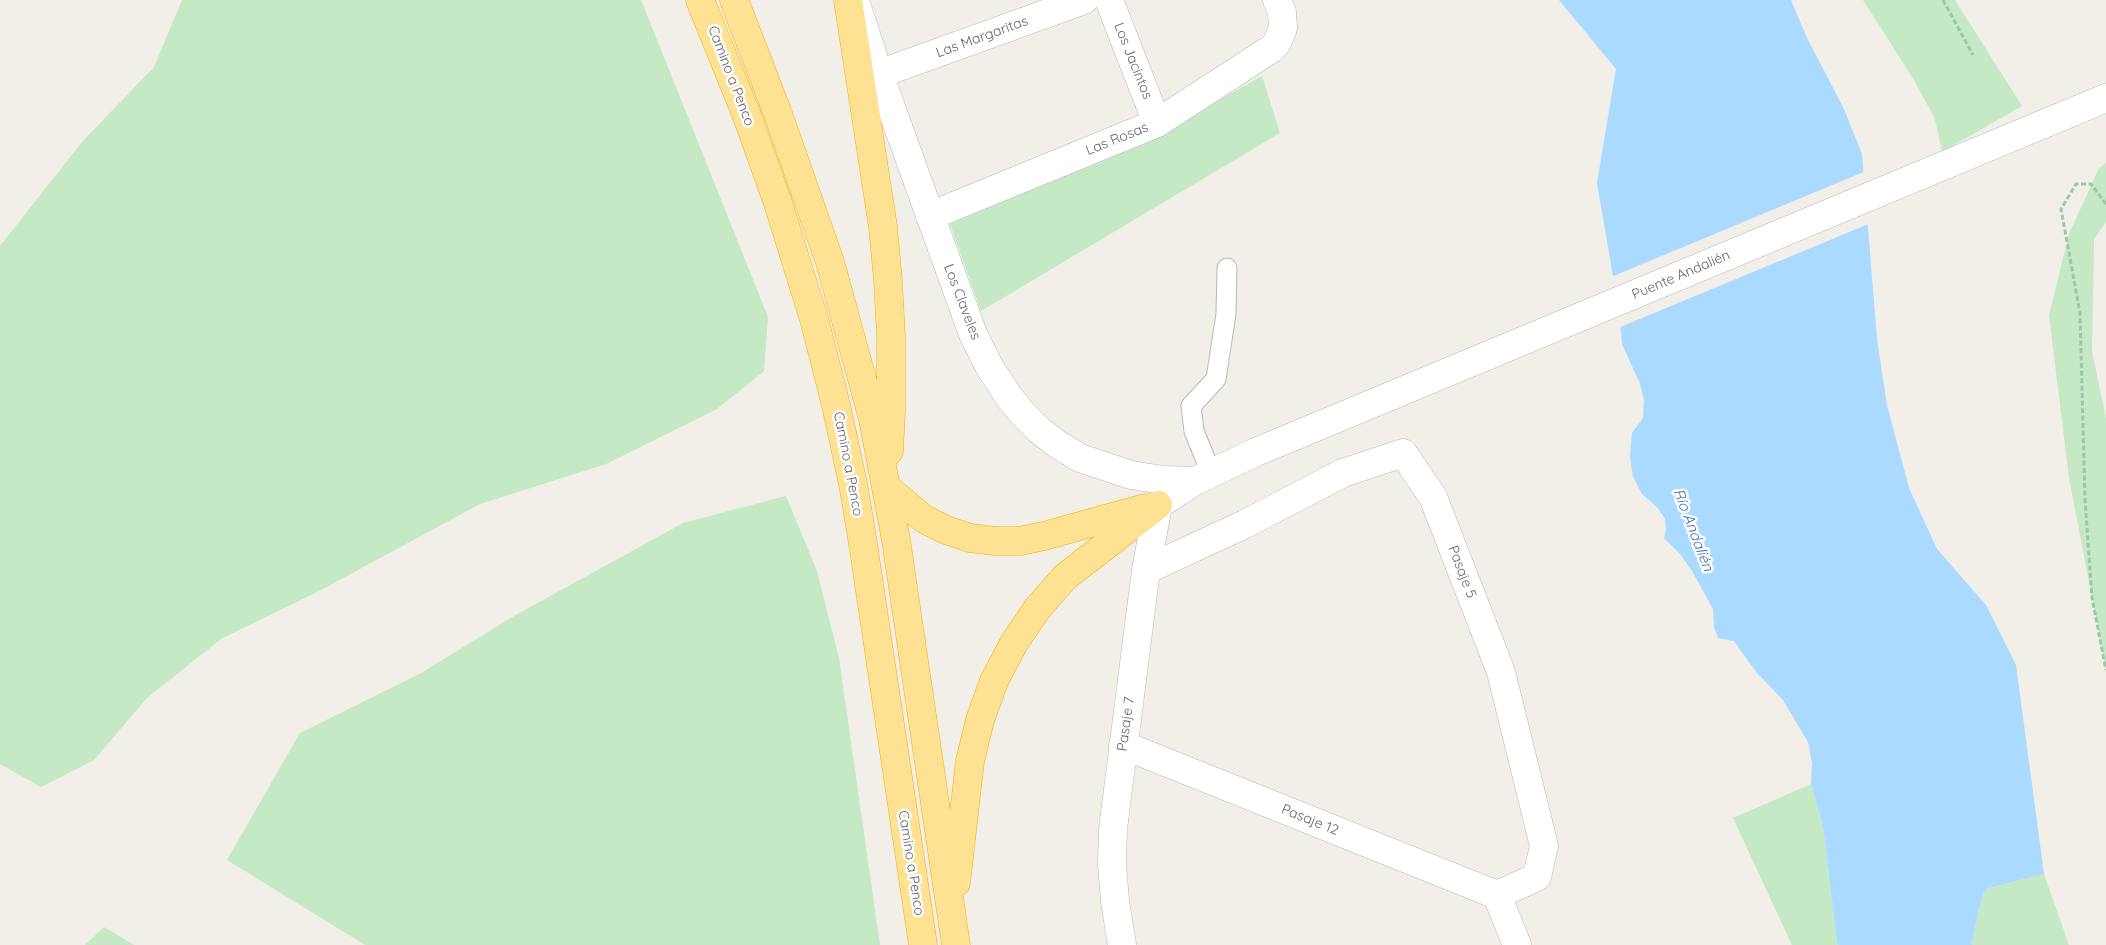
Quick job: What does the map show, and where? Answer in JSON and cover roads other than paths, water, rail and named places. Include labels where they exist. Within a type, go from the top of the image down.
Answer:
[{"type":"highway","name":"Camino a Penco","points":[[700,0],[747,116],[777,200],[814,319],[836,405],[854,489],[863,544],[923,945]]},
{"type":"highway","points":[[734,0],[778,114],[830,262],[862,375],[886,487],[954,932]]},
{"type":"highway","points":[[848,0],[883,227],[888,281],[891,336],[891,411],[886,487]]},
{"type":"highway","points":[[886,487],[924,519],[946,530],[970,538],[995,542],[1020,541],[1044,536],[1158,505]]},
{"type":"highway","points":[[954,932],[970,761],[980,720],[994,681],[1014,643],[1037,609],[1065,577],[1158,505]]},
{"type":"street","name":"Los Claveles","points":[[855,0],[879,74],[973,334],[989,366],[1023,414],[1057,444],[1080,458],[1105,468],[1131,475],[1163,480],[1203,477]]},
{"type":"street","name":"Las Margaritas","points":[[879,74],[1084,0]]},
{"type":"street","name":"Los Jacintos","points":[[1109,0],[1157,123]]},
{"type":"street","name":"Las Rosas","points":[[930,216],[1157,123],[1271,49],[1277,43],[1283,28],[1282,12],[1277,0]]},
{"type":"street","name":"Puente Andalién","points":[[1158,505],[1203,477],[1256,452],[2106,98]]},
{"type":"street","name":"Pasaje 5","points":[[1146,570],[1245,524],[1343,474],[1403,453],[1433,497],[1501,672],[1544,846],[1537,877],[1497,895]]},
{"type":"street","name":"Pasaje 7","points":[[1122,945],[1115,902],[1112,856],[1113,829],[1146,570],[1158,505]]},
{"type":"street","name":"Pasaje 12","points":[[1123,744],[1497,895]]},
{"type":"street","points":[[1497,895],[1518,945]]},
{"type":"lane","points":[[1203,477],[1191,406],[1216,379],[1226,314],[1227,268]]},
{"type":"water","name":"Río Andalién","points":[[1559,0],[1791,0],[1807,38],[1844,109],[1862,154],[1877,339],[1887,405],[1909,488],[1937,549],[1986,605],[2016,665],[2044,874],[1985,889],[1979,908],[1972,945],[1839,945],[1823,826],[1811,784],[1812,763],[1808,742],[1783,700],[1757,673],[1734,641],[1718,638],[1714,627],[1713,609],[1692,571],[1680,554],[1664,538],[1666,530],[1665,519],[1658,508],[1642,494],[1633,477],[1630,457],[1632,433],[1643,418],[1644,400],[1640,384],[1622,344],[1619,311],[1597,183],[1616,69]]}]
